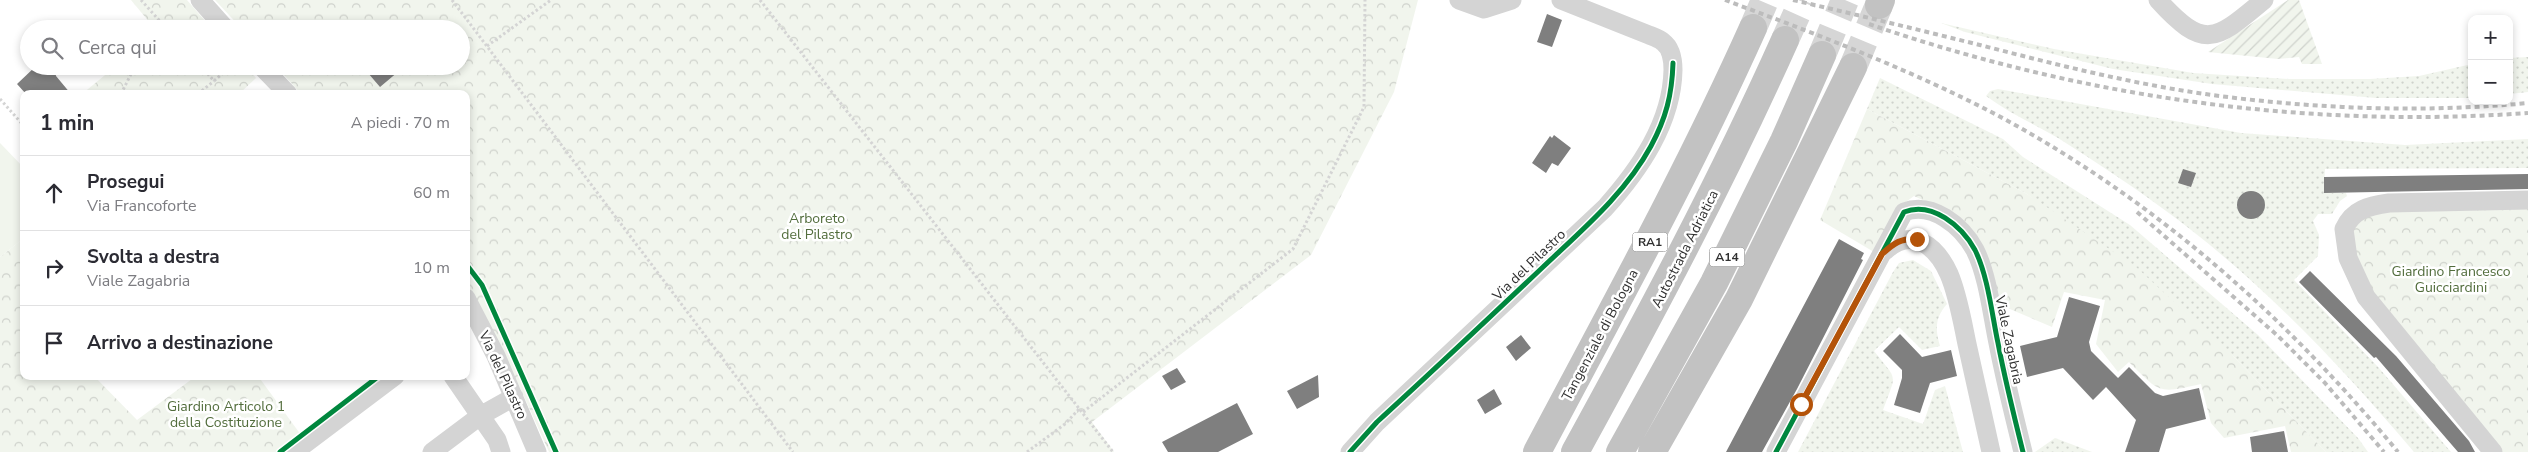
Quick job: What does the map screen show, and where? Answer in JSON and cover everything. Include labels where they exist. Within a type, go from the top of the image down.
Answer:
[{"type":"highway","name":"Tangenziale di Bologna","points":[[1537,452],[1650,242],[1715,112],[1753,28]]},
{"type":"highway","name":"Autostrada Adriatica","points":[[1574,452],[1678,263],[1724,173],[1785,40]]},
{"type":"highway","name":"A14","points":[[1620,452],[1714,282],[1784,141],[1822,55]]},
{"type":"highway","points":[[1652,452],[1739,298],[1853,68]]},
{"type":"street","points":[[200,0],[218,20]]},
{"type":"street","points":[[1459,0],[1484,9],[1512,0]]},
{"type":"street","name":"Via del Pilastro","points":[[1350,452],[1377,422],[1575,237],[1625,186],[1650,147],[1665,116],[1672,90],[1673,63],[1664,42],[1561,0]]},
{"type":"street","points":[[2158,0],[2176,20],[2199,35],[2217,35],[2264,0]]},
{"type":"street","points":[[270,75],[284,90]]},
{"type":"street","points":[[2493,452],[2366,297],[2348,258],[2344,229],[2357,212],[2366,207],[2389,203],[2528,200]]},
{"type":"street","name":"Viale Zagabria","points":[[1776,452],[1904,212],[1916,207],[1935,212],[1948,220],[1970,243],[1976,253],[1988,292],[2022,452]]},
{"type":"street","points":[[1882,254],[1893,244],[1904,238],[1917,239],[1936,254],[1948,273],[1957,299],[1991,452]]},
{"type":"street","name":"Via del Pilastro","points":[[472,322],[514,397],[538,452]]},
{"type":"street","points":[[294,452],[390,380]]},
{"type":"street","points":[[456,380],[497,440],[501,452]]},
{"type":"street","points":[[432,452],[480,416],[514,397]]},
{"type":"path","points":[[141,0],[159,20]]},
{"type":"path","points":[[452,0],[467,20]]},
{"type":"path","points":[[487,46],[551,0]]},
{"type":"path","points":[[760,0],[1113,452]]},
{"type":"path","points":[[1083,412],[1293,248],[1364,107],[1365,0]]},
{"type":"path","points":[[470,24],[793,452]]},
{"type":"path","points":[[123,90],[130,75]]},
{"type":"path","points":[[209,75],[214,81]]},
{"type":"path","points":[[203,90],[221,75]]},
{"type":"path","points":[[0,99],[20,122]]},
{"type":"path","points":[[1027,452],[1066,424],[1080,408]]},
{"type":"green space","points":[[131,0],[187,0],[204,20],[148,20]]},
{"type":"green space","name":"Arboreto del Pilastro","points":[[215,0],[1418,0],[1394,92],[1311,255],[1092,422],[1114,452],[549,452],[502,348],[470,289],[470,90],[297,90],[284,75],[470,75],[470,20],[234,20]]},
{"type":"green space","points":[[2288,0],[2299,0],[2322,64],[2302,64],[2299,57],[2278,59],[2208,52]]},
{"type":"green space","points":[[1941,23],[2054,49],[2193,73],[2289,79],[2370,79],[2419,76],[2468,65],[2468,98],[2376,98],[2212,84],[2113,69],[1965,32]]},
{"type":"green space","points":[[2528,57],[2528,92],[2513,94],[2513,58]]},
{"type":"green space","points":[[105,75],[254,75],[256,78],[243,90],[87,90]]},
{"type":"green space","points":[[1880,78],[2003,139],[2023,157],[2130,225],[2258,335],[2358,438],[2368,452],[2326,452],[2234,357],[2027,194],[1867,109]]},
{"type":"green space","points":[[1998,89],[2241,133],[2405,145],[2528,139],[2528,168],[2325,169],[2324,193],[2346,193],[2347,196],[2340,201],[2332,214],[2318,214],[2313,221],[2319,235],[2318,256],[2294,280],[2379,368],[2451,452],[2414,452],[2326,353],[2231,263],[2162,208],[2123,181],[2058,138],[1986,96],[1990,91]]},
{"type":"green space","points":[[1867,109],[2027,194],[2136,267],[2234,357],[2326,452],[2291,452],[2285,426],[2224,438],[2211,423],[2201,384],[2167,390],[2160,388],[2147,380],[2129,362],[2118,372],[2096,344],[2105,300],[2064,292],[2052,327],[1998,304],[1954,215],[1914,196],[1899,207],[1874,252],[1820,220]]},
{"type":"green space","points":[[0,143],[20,164],[20,241],[0,257]]},
{"type":"green space","name":"Giardino Francesco Guicciardini","points":[[2528,200],[2528,452],[2493,452],[2372,305],[2347,224],[2357,212]]},
{"type":"green space","name":"Giardino Articolo 1 della Costituzione","points":[[20,241],[20,380],[98,380],[137,420],[191,380],[261,380],[301,435],[279,452],[0,452],[0,257]]},
{"type":"green space","points":[[1913,260],[1931,271],[1947,304],[1940,314],[1937,324],[1940,346],[1922,350],[1899,327],[1874,351],[1888,368],[1893,378],[1883,410],[1923,424],[1935,390],[1945,386],[1963,452],[1798,452],[1893,272],[1899,263]]},
{"type":"green space","points":[[2055,438],[2092,452],[2035,452]]},
{"type":"building","points":[[1547,14],[1562,20],[1552,47],[1537,42]]},
{"type":"building","points":[[26,75],[56,75],[68,90],[22,90],[17,84]]},
{"type":"building","points":[[370,75],[394,75],[380,87]]},
{"type":"building","points":[[1554,135],[1571,148],[1558,166],[1552,163],[1546,173],[1532,163],[1550,136],[1552,138]]},
{"type":"building","points":[[2183,169],[2196,173],[2191,187],[2178,183]]},
{"type":"building","points":[[2528,174],[2528,189],[2324,193],[2324,177]]},
{"type":"building","points":[[2251,191],[2261,195],[2265,205],[2261,215],[2251,219],[2241,215],[2237,205],[2241,195]]},
{"type":"building","points":[[1839,239],[1864,253],[1861,259],[1863,260],[1797,389],[1762,452],[1726,452]]},
{"type":"building","points":[[2310,271],[2396,356],[2469,441],[2475,452],[2458,452],[2376,357],[2374,358],[2299,282]]},
{"type":"building","points":[[2069,297],[2100,306],[2089,342],[2091,351],[2118,378],[2129,367],[2155,393],[2163,396],[2199,388],[2206,419],[2166,429],[2159,452],[2125,452],[2136,420],[2106,387],[2093,400],[2063,368],[2027,377],[2020,346],[2057,337]]},
{"type":"building","points":[[1900,334],[1922,357],[1951,350],[1957,376],[1930,383],[1920,413],[1894,405],[1902,378],[1902,370],[1883,351]]},
{"type":"building","points":[[1521,335],[1531,348],[1516,361],[1506,347]]},
{"type":"building","points":[[1177,368],[1186,382],[1171,390],[1162,376]]},
{"type":"building","points":[[1318,375],[1319,397],[1297,409],[1287,391]]},
{"type":"building","points":[[1494,389],[1502,404],[1485,414],[1477,400]]},
{"type":"building","points":[[1237,403],[1253,434],[1218,452],[1168,452],[1162,442]]},
{"type":"building","points":[[2284,431],[2288,452],[2252,452],[2250,437]]},
{"type":"tunnel","points":[[1753,28],[1765,0]]},
{"type":"tunnel","points":[[1785,40],[1803,0]]},
{"type":"tunnel","points":[[1822,55],[1845,0]]},
{"type":"tunnel","points":[[1853,67],[1879,5]]},
{"type":"railway","points":[[1725,0],[1862,53],[1929,82],[1995,114],[2053,147],[2108,183],[2162,222],[2213,263],[2262,307],[2310,353],[2398,452]]},
{"type":"railway","points":[[1793,0],[2093,73],[2212,95],[2291,104],[2370,108],[2449,108],[2528,103]]},
{"type":"railway","points":[[1869,24],[1949,49],[2030,71],[2194,102],[2277,111],[2360,116],[2444,117],[2528,113]]},
{"type":"railway","points":[[2137,212],[2278,336],[2325,383],[2384,452]]},
{"type":"cycle path","points":[[1350,452],[1377,422],[1573,239],[1616,196],[1651,146],[1661,126],[1670,96],[1673,63]]},
{"type":"cycle path","points":[[1776,452],[1904,212],[1915,209],[1925,210],[1945,218],[1962,232],[1975,250],[1986,283],[2023,452]]},
{"type":"cycle path","points":[[470,269],[482,285],[556,452]]},
{"type":"cycle path","points":[[280,452],[374,380]]},
{"type":"route","points":[[1801,404],[1882,254],[1893,244],[1904,238],[1917,239]]}]
